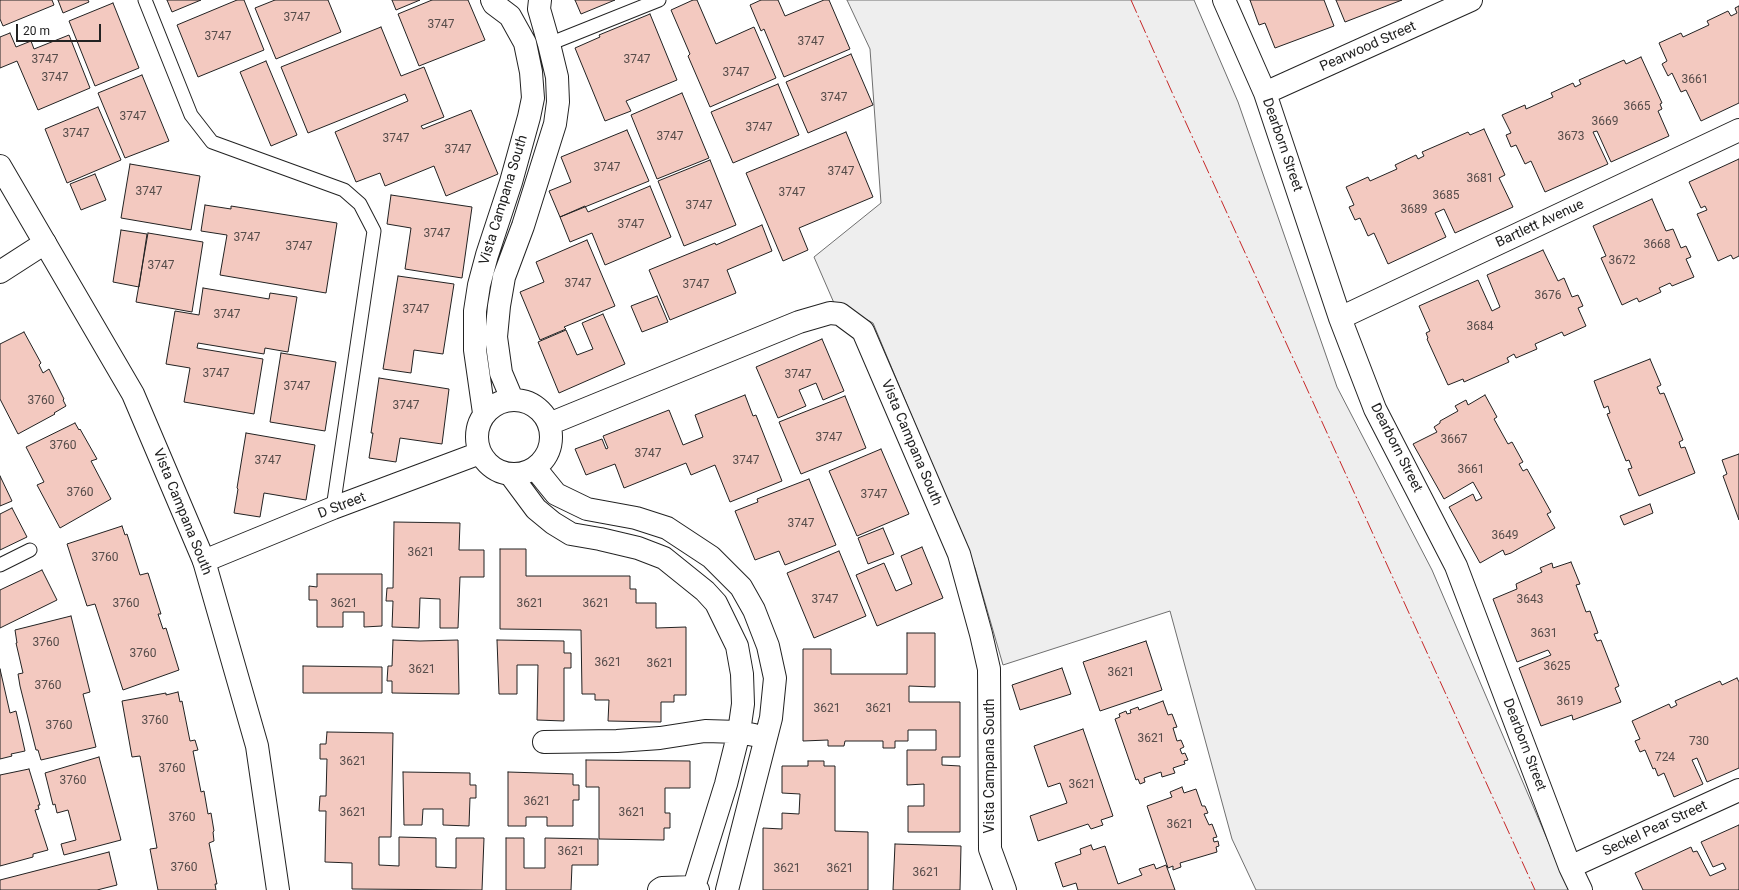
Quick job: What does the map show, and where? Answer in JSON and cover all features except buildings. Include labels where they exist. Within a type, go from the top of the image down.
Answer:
[{"type":"street","name":"Vista Campana South","points":[[484,413],[474,350],[475,311],[479,285],[487,255],[511,182],[529,117],[532,98],[531,72],[525,43],[510,16],[494,4],[492,0]]},
{"type":"street","name":"Vista Campana South","points":[[512,399],[501,373],[500,366],[496,337],[499,306],[504,277],[555,124],[558,102],[557,77],[550,44],[539,9],[540,0]]},
{"type":"street","name":"Dearborn Street","points":[[1224,0],[1265,93],[1340,318],[1375,409],[1456,566],[1570,867],[1581,890]]},
{"type":"street","name":"Pearwood Street","points":[[1265,93],[1471,0]]},
{"type":"street","name":"Bartlett Avenue","points":[[1340,318],[1739,130]]},
{"type":"street","name":"Vista Campana South","points":[[0,166],[133,394],[204,561],[257,746],[278,890]]},
{"type":"street","points":[[0,272],[45,243]]},
{"type":"street","name":"Vista Campana South","points":[[549,424],[799,322],[830,312],[840,314],[863,331],[959,554],[981,634],[989,669],[990,849],[1005,890]]},
{"type":"street","points":[[512,399],[528,402],[541,410],[549,424],[551,436],[550,448],[544,459],[535,468],[523,473],[510,474],[498,471],[488,464],[480,453],[476,433],[484,413],[496,403],[512,399]]},
{"type":"street","name":"D Street","points":[[204,561],[334,508],[480,453]]},
{"type":"street","points":[[535,468],[556,494],[587,509],[636,518],[667,528],[711,556],[741,587],[754,610],[768,646],[775,678],[771,718],[727,890]]},
{"type":"street","points":[[510,474],[536,509],[553,523],[571,534],[638,548],[664,558],[705,591],[716,603],[737,646],[742,674],[743,704],[739,732],[696,889],[662,888],[660,890]]},
{"type":"street","points":[[705,591],[726,571]]},
{"type":"street","points":[[544,742],[617,741],[660,738],[705,731],[739,732],[766,738]]},
{"type":"street","name":"Seckel Pear Street","points":[[1570,867],[1739,790]]},
{"type":"lane","points":[[145,0],[191,115],[212,142],[344,190],[360,204],[374,231],[334,508]]},
{"type":"lane","points":[[550,44],[659,0]]},
{"type":"lane","points":[[0,565],[30,550]]},
{"type":"shaded area","points":[[847,0],[1194,0],[1238,102],[1337,387],[1432,570],[1569,890],[1256,890],[1232,839],[1170,611],[1003,665],[975,568],[873,323],[834,303],[814,257],[881,203],[870,49]]},
{"type":"power","points":[[1131,0],[1535,890]]}]
